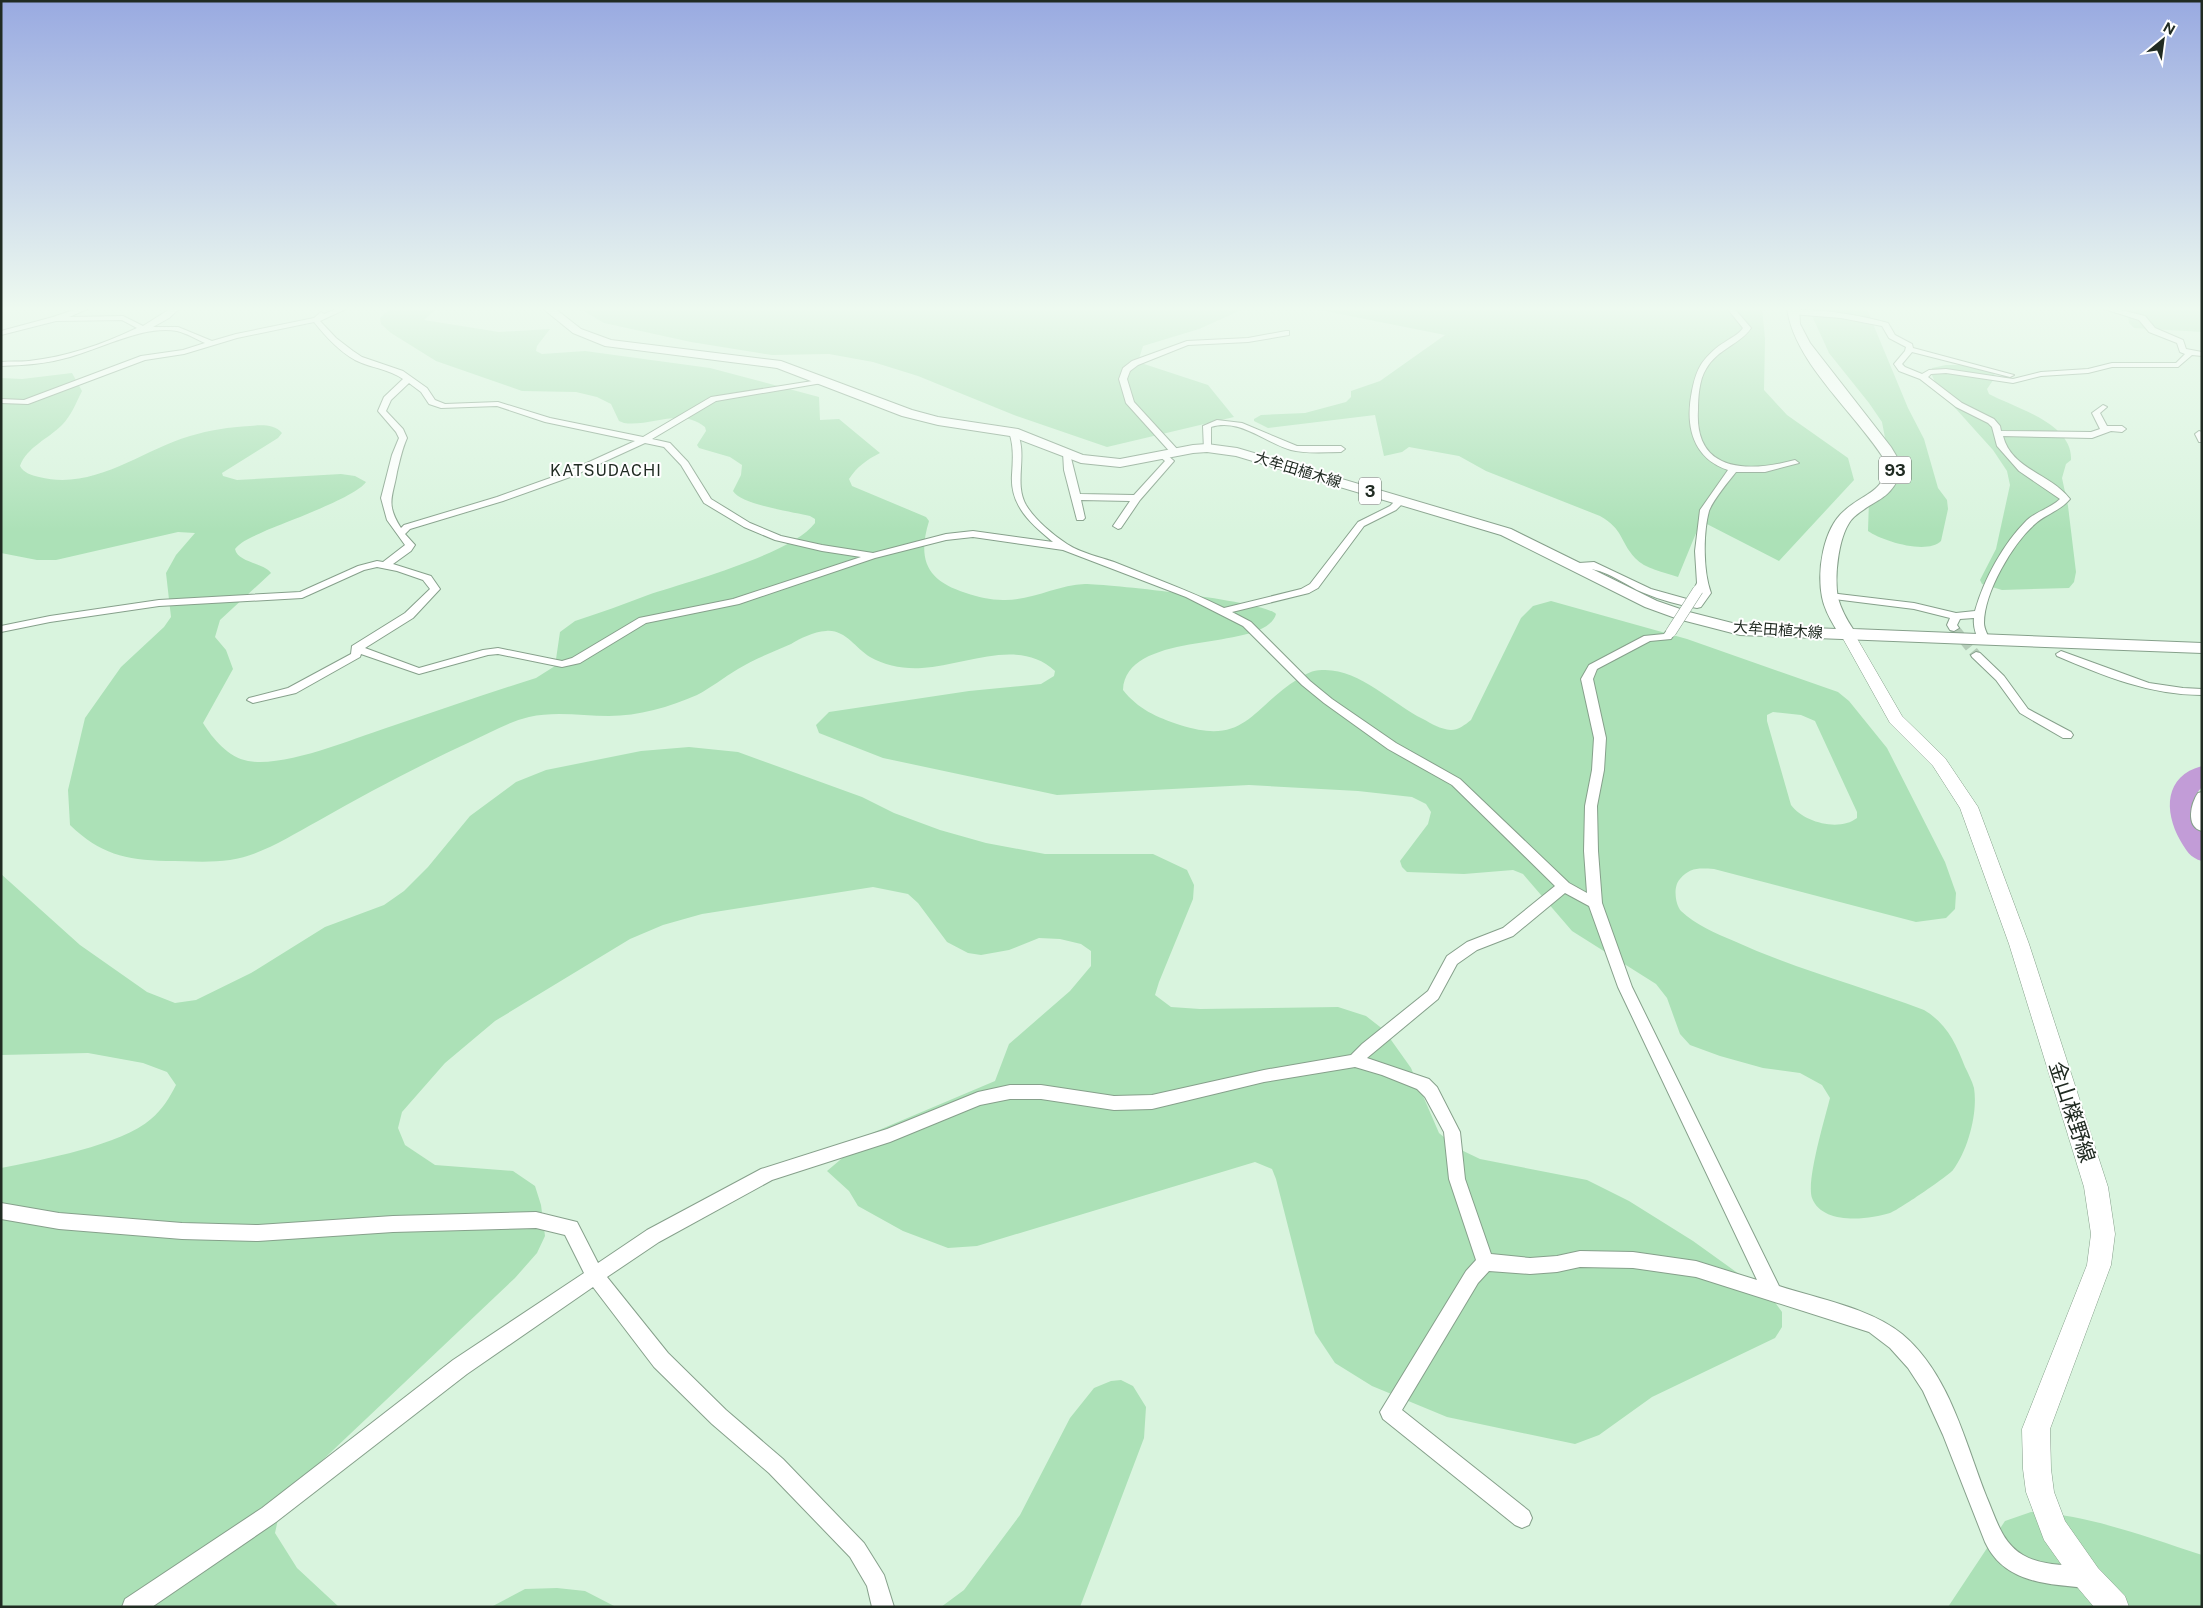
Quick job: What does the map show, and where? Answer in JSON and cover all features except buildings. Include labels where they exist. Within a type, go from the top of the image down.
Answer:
[{"type":"main road","name":"大牟田植木線","points":[[825,382],[907,413],[938,421],[1013,432],[1066,454],[1100,462],[1120,463],[1207,448],[1256,456],[1506,532],[1544,547],[1653,604],[1689,617],[1740,630],[2202,648]]},
{"type":"main road","name":"93","points":[[1835,382],[1881,440],[1896,467],[1892,482],[1883,492],[1841,522],[1834,538],[1830,596],[1848,635]]},
{"type":"main road","name":"金山檪野線","points":[[1848,635],[1896,719],[1939,762],[1968,807],[2019,944],[2096,1187],[2103,1234],[2099,1265],[2036,1429],[2040,1492],[2054,1530],[2088,1578],[2114,1607]]},
{"type":"street","points":[[1,401],[25,402],[77,382]]},
{"type":"street","points":[[385,565],[408,549],[410,545],[394,528],[389,513],[387,492],[393,473],[395,455],[403,438],[400,431],[382,411],[390,395],[405,382]]},
{"type":"street","points":[[412,382],[424,390],[432,402],[444,406],[498,404],[602,432],[646,439],[667,445],[684,464],[707,501],[747,525],[778,538],[822,548],[872,556]]},
{"type":"street","points":[[400,534],[407,527],[500,500],[570,474],[646,439],[714,399],[816,382]]},
{"type":"street","points":[[1118,526],[1136,498],[1170,461],[1169,454],[1130,403],[1124,382]]},
{"type":"street","points":[[1698,382],[1692,404],[1692,419],[1704,452],[1713,460],[1733,469],[1759,471],[1795,463]]},
{"type":"street","points":[[1929,382],[1959,405],[1991,421],[1996,426],[2001,446],[2022,469],[2060,493],[2065,499],[2060,505],[2031,522],[1989,584],[1979,624],[1985,641]]},
{"type":"street","points":[[2103,407],[2096,413],[2104,429]]},
{"type":"street","points":[[1207,448],[1208,426],[1218,422],[1248,428],[1298,448],[1341,450]]},
{"type":"street","points":[[1998,433],[2016,435],[2044,433],[2092,435],[2104,429],[2122,429]]},
{"type":"street","points":[[1013,432],[1018,443],[1016,490],[1020,504],[1042,528],[1065,547]]},
{"type":"street","points":[[1066,454],[1068,472],[1078,497],[1080,518]]},
{"type":"street","points":[[1733,469],[1705,510],[1700,551],[1700,587],[1671,632],[1667,637],[1648,638],[1593,667],[1587,679],[1600,738],[1598,770],[1591,806],[1591,851],[1596,903],[1625,987],[1772,1291]]},
{"type":"street","points":[[1078,497],[1136,498]]},
{"type":"street","points":[[1224,610],[1305,591],[1314,586],[1361,524],[1393,508],[1400,501]]},
{"type":"street","points":[[356,648],[407,668],[419,670],[492,651],[562,664],[576,661],[643,620],[735,602],[872,556],[946,537],[974,534],[1065,547],[1093,556],[1224,610],[1247,624],[1306,683],[1328,701],[1386,742],[1456,782],[1470,793],[1497,823],[1564,886],[1596,903]]},
{"type":"street","points":[[1579,566],[1591,564],[1647,591],[1676,601],[1697,605],[1706,593],[1700,587]]},
{"type":"street","points":[[1,629],[50,619],[158,603],[302,595],[361,568],[385,565],[428,578],[435,589],[425,602],[402,622],[356,648]]},
{"type":"street","points":[[1830,596],[1914,606],[1956,616],[1980,614]]},
{"type":"street","points":[[1954,628],[1952,625],[1956,616]]},
{"type":"street","points":[[253,700],[292,691],[356,655],[356,648]]},
{"type":"street","points":[[2061,654],[2135,684],[2163,690],[2202,692]]},
{"type":"street","points":[[1976,655],[2000,678],[2024,711],[2067,735]]},
{"type":"street","points":[[2202,796],[2197,802],[2197,818],[2202,827]]},
{"type":"street","points":[[1355,1061],[1367,1048],[1433,995],[1452,960],[1472,946],[1508,932],[1564,886]]},
{"type":"street","points":[[133,1607],[269,1515],[460,1367],[654,1236],[767,1174],[890,1135],[978,1099],[1010,1092],[1041,1092],[1114,1103],[1152,1102],[1264,1076],[1355,1061],[1423,1084],[1431,1092],[1452,1132],[1457,1178],[1485,1262]]},
{"type":"street","points":[[1,1211],[59,1221],[182,1231],[258,1233],[393,1224],[536,1220],[571,1228],[595,1276],[661,1360],[719,1417],[776,1466],[857,1550],[877,1582],[883,1607]]},
{"type":"street","points":[[1485,1262],[1530,1266],[1557,1264],[1580,1259],[1634,1260],[1696,1269],[1874,1324],[1891,1335],[1910,1355],[1932,1387],[1958,1444],[1982,1510],[2006,1555],[2032,1571],[2088,1578]]},
{"type":"street","points":[[1485,1262],[1472,1277],[1390,1412],[1522,1518]]},
{"type":"green space","points":[[1,382],[77,382],[82,391],[65,421],[23,459],[20,466],[28,473],[36,476],[59,480],[79,479],[98,474],[190,436],[227,428],[263,425],[275,428],[282,433],[278,438],[222,473],[223,476],[237,480],[341,474],[355,476],[366,482],[349,495],[265,531],[241,543],[235,549],[241,557],[267,569],[271,573],[220,620],[215,637],[226,650],[233,669],[203,723],[211,735],[234,756],[248,761],[264,762],[282,760],[322,750],[536,678],[555,666],[560,632],[575,621],[738,566],[785,546],[815,523],[815,519],[810,516],[757,504],[738,496],[733,491],[741,475],[742,465],[730,457],[699,448],[697,445],[706,431],[705,427],[696,421],[676,418],[634,424],[624,423],[619,421],[611,404],[597,397],[576,392],[522,391],[496,382],[763,382],[819,397],[820,420],[839,419],[880,453],[866,461],[855,471],[849,479],[852,486],[926,517],[929,521],[924,547],[928,567],[942,582],[953,588],[989,599],[1013,600],[1075,585],[1100,585],[1217,599],[1265,609],[1276,614],[1266,626],[1248,634],[1170,649],[1147,657],[1130,670],[1123,690],[1129,697],[1148,712],[1180,725],[1202,730],[1220,731],[1234,728],[1246,721],[1298,679],[1306,674],[1322,670],[1336,671],[1362,680],[1433,724],[1451,730],[1456,729],[1471,720],[1521,618],[1533,606],[1551,601],[1687,639],[1838,692],[1849,701],[1887,748],[1945,862],[1956,893],[1955,909],[1946,918],[1916,922],[1704,868],[1691,870],[1680,879],[1676,886],[1676,900],[1681,911],[1699,925],[1713,932],[1804,969],[1900,1001],[1932,1015],[1944,1027],[1954,1042],[1974,1088],[1975,1109],[1971,1131],[1958,1162],[1953,1170],[1942,1179],[1890,1213],[1870,1217],[1846,1218],[1825,1213],[1817,1207],[1812,1198],[1811,1190],[1817,1149],[1830,1098],[1822,1085],[1800,1073],[1763,1068],[1690,1045],[1680,1034],[1667,998],[1656,984],[1572,931],[1523,874],[1513,870],[1464,874],[1407,872],[1402,867],[1400,861],[1428,824],[1431,812],[1426,804],[1412,797],[1358,791],[1249,785],[1057,795],[883,758],[819,733],[816,725],[829,712],[969,691],[1041,684],[1054,676],[1055,671],[1040,661],[1025,656],[991,656],[939,666],[908,668],[888,665],[870,657],[839,633],[833,631],[821,632],[807,636],[744,665],[697,695],[665,707],[620,716],[549,714],[529,717],[514,722],[491,731],[412,770],[276,844],[242,858],[198,862],[126,857],[114,854],[92,843],[70,825],[68,790],[85,718],[121,667],[164,627],[171,617],[166,573],[176,555],[195,533],[178,532],[56,560],[37,560],[1,553]],"holes":[[[1773,712],[1801,715],[1815,721],[1857,812],[1857,818],[1849,822],[1831,825],[1822,823],[1804,816],[1791,805],[1767,721],[1767,715]]]},
{"type":"green space","points":[[933,382],[1199,382],[1208,385],[1234,417],[1107,447],[1014,415]]},
{"type":"green space","points":[[1377,382],[1764,382],[1764,390],[1787,415],[1848,458],[1854,480],[1779,561],[1701,521],[1678,577],[1649,568],[1639,562],[1613,526],[1600,516],[1486,471],[1459,456],[1409,447],[1402,452],[1384,456],[1375,415],[1268,428],[1254,421],[1254,419],[1261,415],[1305,413],[1346,402],[1351,397],[1351,391]]},
{"type":"green space","points":[[1852,382],[1897,382],[1924,439],[1938,488],[1947,500],[1948,509],[1941,541],[1934,545],[1915,547],[1904,545],[1883,539],[1868,531],[1869,500],[1884,481],[1886,443],[1882,422]]},
{"type":"green space","points":[[1935,382],[1992,382],[1987,389],[1989,394],[2040,418],[2063,436],[2069,447],[2071,460],[2066,464],[2062,478],[2068,506],[2076,572],[2074,582],[2069,588],[2002,590],[1982,584],[1980,580],[1996,549],[2010,485],[2007,471],[1993,450],[1938,389]]},
{"type":"green space","points":[[689,747],[738,752],[862,797],[894,813],[940,830],[986,843],[1045,854],[1153,854],[1187,870],[1194,885],[1193,899],[1155,995],[1171,1007],[1200,1009],[1338,1007],[1366,1016],[1384,1030],[1411,1068],[1439,1133],[1457,1148],[1480,1159],[1587,1180],[1629,1201],[1693,1241],[1771,1297],[1782,1312],[1782,1327],[1775,1338],[1652,1397],[1599,1435],[1575,1444],[1447,1417],[1372,1386],[1335,1363],[1315,1333],[1276,1179],[1272,1169],[1255,1162],[977,1246],[948,1248],[903,1231],[858,1206],[849,1191],[827,1171],[872,1133],[995,1081],[1009,1044],[1070,991],[1091,966],[1091,951],[1081,944],[1060,939],[1039,938],[1009,950],[981,955],[968,953],[947,942],[918,903],[908,894],[873,887],[702,914],[663,925],[630,939],[495,1021],[445,1063],[402,1112],[398,1128],[405,1145],[435,1165],[513,1171],[535,1186],[541,1205],[545,1236],[537,1253],[515,1278],[293,1488],[280,1510],[275,1533],[297,1568],[339,1607],[1,1607],[1,1168],[37,1161],[101,1144],[138,1128],[155,1115],[176,1085],[167,1072],[143,1063],[88,1053],[1,1055],[1,874],[80,945],[147,992],[175,1003],[196,1000],[251,973],[325,927],[384,905],[404,891],[428,867],[470,816],[516,782],[546,770],[641,751]]},
{"type":"green space","points":[[1121,1380],[1133,1386],[1146,1407],[1144,1438],[1080,1607],[941,1607],[964,1590],[1020,1515],[1070,1418],[1094,1388],[1111,1381]]},
{"type":"green space","points":[[2031,1512],[2075,1517],[2096,1522],[2202,1555],[2202,1607],[1948,1607],[2005,1521]]},
{"type":"green space","points":[[557,1588],[585,1591],[616,1607],[491,1607],[525,1589]]},
{"type":"waterway","points":[[2202,774],[2184,791],[2181,801],[2185,824],[2202,852]]},
{"type":"tunnel","points":[[1954,628],[1976,655]]},
{"type":"district","name":"KATSUDACHI","points":[[606,470]]}]
